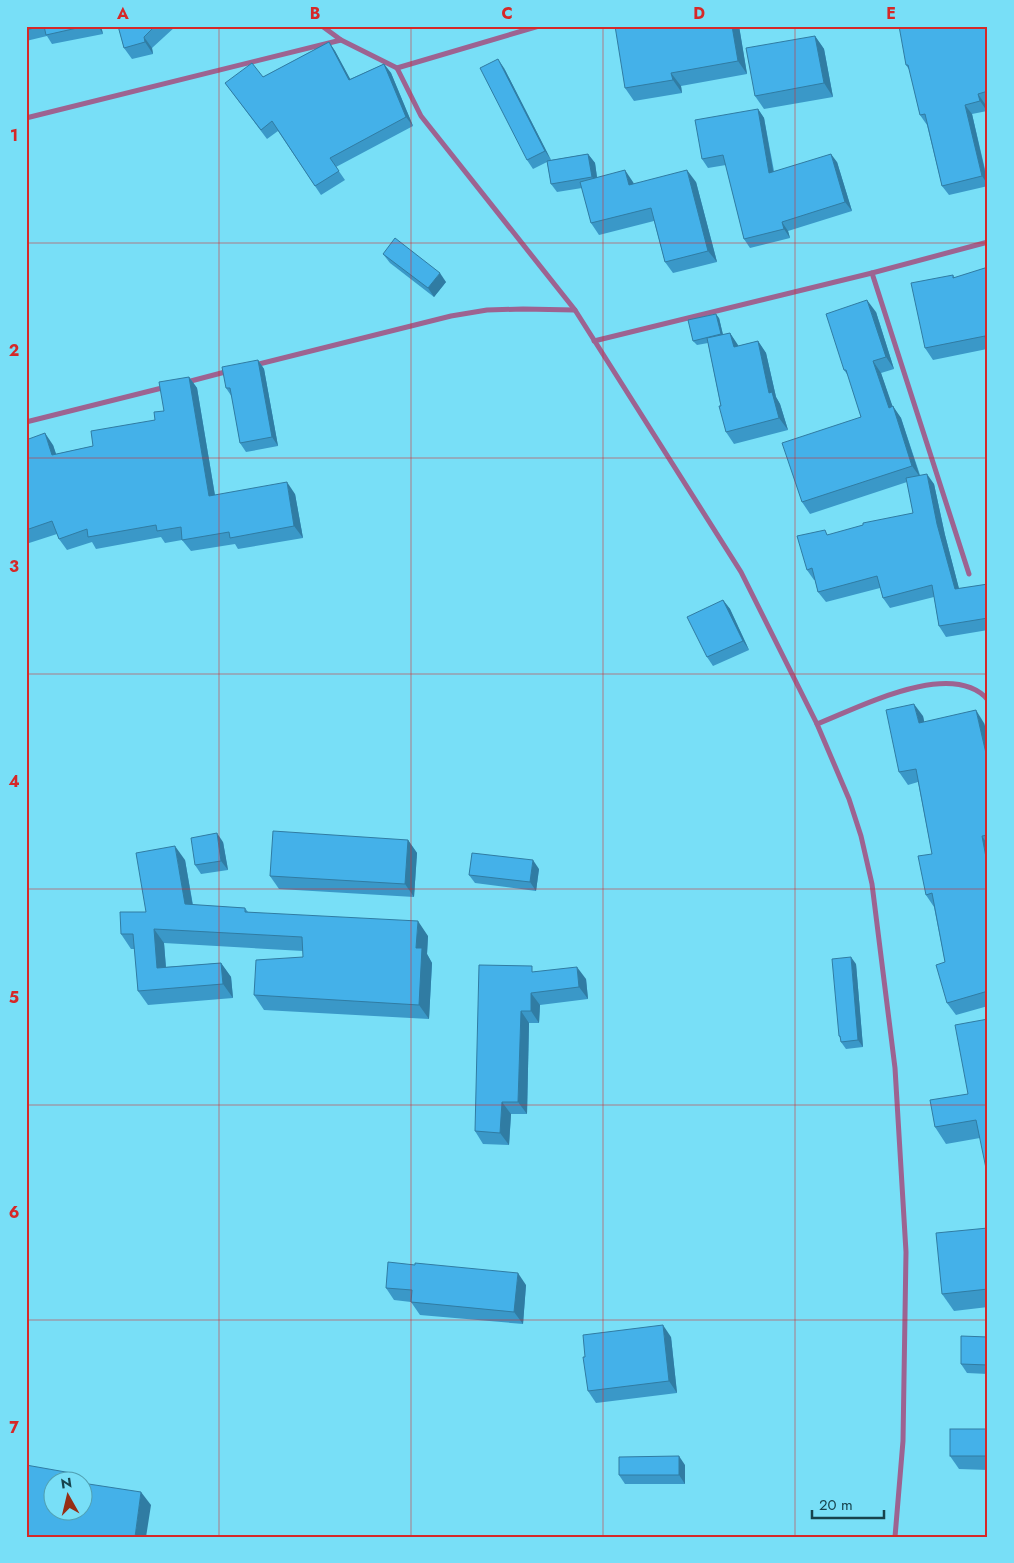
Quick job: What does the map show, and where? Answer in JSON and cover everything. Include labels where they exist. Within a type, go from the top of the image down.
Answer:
[{"type":"street","points":[[322,26],[341,40],[397,68],[421,116],[575,310],[741,572],[817,724],[849,800],[861,836],[872,884],[895,1068],[906,1252],[903,1441],[895,1537]]},
{"type":"street","points":[[397,68],[540,26]]},
{"type":"street","points":[[26,118],[341,40]]},
{"type":"street","points":[[594,341],[872,273],[988,242]]},
{"type":"street","points":[[872,273],[969,574]]},
{"type":"street","points":[[248,366],[451,316],[487,310],[575,310]]},
{"type":"street","points":[[181,383],[238,369]]},
{"type":"street","points":[[26,422],[171,386]]},
{"type":"street","points":[[817,724],[901,690],[931,684],[959,683],[981,692],[988,700]]},
{"type":"building","points":[[26,26],[43,26],[26,30]]},
{"type":"building","points":[[44,26],[86,26],[46,35]]},
{"type":"building","points":[[118,26],[155,26],[144,37],[145,42],[124,48]]},
{"type":"building","points":[[615,26],[732,26],[738,61],[671,73],[673,80],[625,88]]},
{"type":"building","points":[[899,26],[988,26],[988,91],[978,94],[980,101],[965,105],[982,176],[942,186],[925,114],[920,115],[908,65],[906,65]]},
{"type":"building","points":[[815,36],[824,83],[755,96],[746,48]]},
{"type":"building","points":[[329,42],[349,80],[384,64],[406,117],[330,158],[339,171],[315,186],[272,121],[261,130],[225,83],[252,63],[263,77]]},
{"type":"building","points":[[498,59],[545,151],[527,160],[480,68]]},
{"type":"building","points":[[758,109],[769,173],[831,154],[845,202],[782,222],[784,229],[744,239],[723,155],[702,159],[695,120]]},
{"type":"building","points":[[588,154],[592,177],[551,184],[547,161]]},
{"type":"building","points":[[625,170],[629,185],[687,170],[708,251],[665,262],[651,208],[591,223],[580,182]]},
{"type":"building","points":[[395,238],[440,273],[428,288],[383,254]]},
{"type":"building","points":[[988,267],[988,352],[985,336],[925,348],[911,283],[953,275],[953,278]]},
{"type":"building","points":[[867,300],[886,357],[873,361],[889,408],[893,406],[912,466],[802,502],[782,443],[861,417],[826,314]]},
{"type":"building","points":[[716,314],[721,334],[693,341],[688,320]]},
{"type":"building","points":[[730,333],[734,347],[758,341],[769,393],[772,392],[779,418],[726,432],[719,406],[721,406],[707,338]]},
{"type":"building","points":[[258,360],[272,437],[240,443],[230,388],[226,388],[222,367]]},
{"type":"building","points":[[189,377],[209,496],[287,482],[294,526],[230,538],[229,532],[182,540],[181,527],[157,531],[156,525],[88,537],[87,529],[59,539],[52,521],[26,530],[26,440],[45,433],[52,455],[93,446],[91,431],[155,420],[154,412],[164,411],[159,382]]},
{"type":"building","points":[[927,474],[937,524],[955,589],[988,584],[988,618],[939,626],[932,585],[883,598],[877,576],[818,592],[812,568],[807,570],[797,536],[825,530],[827,535],[863,525],[863,523],[913,513],[906,478]]},
{"type":"building","points":[[723,600],[743,641],[707,657],[687,617]]},
{"type":"building","points":[[914,704],[919,723],[976,710],[988,762],[988,835],[982,836],[988,868],[988,991],[947,1003],[936,965],[945,962],[932,893],[926,895],[918,856],[932,854],[916,769],[899,772],[886,710]]},
{"type":"building","points":[[273,831],[408,840],[405,884],[270,876]]},
{"type":"building","points":[[217,833],[221,861],[195,865],[191,838]]},
{"type":"building","points":[[175,846],[185,904],[245,908],[245,912],[418,921],[416,948],[422,948],[419,1005],[254,995],[256,960],[303,957],[302,937],[154,929],[157,968],[221,963],[223,984],[138,991],[133,934],[121,934],[120,912],[146,912],[136,853]]},
{"type":"building","points":[[472,853],[533,860],[530,882],[469,875]]},
{"type":"building","points":[[851,957],[858,1040],[841,1042],[832,959]]},
{"type":"building","points":[[479,965],[532,966],[532,972],[577,967],[579,987],[531,993],[531,1011],[521,1011],[518,1102],[502,1102],[500,1133],[475,1131]]},
{"type":"building","points":[[988,1019],[988,1178],[976,1120],[935,1127],[930,1100],[968,1094],[955,1025]]},
{"type":"building","points":[[988,1228],[988,1289],[942,1294],[936,1233]]},
{"type":"building","points":[[388,1262],[518,1273],[514,1312],[411,1302],[412,1290],[386,1288]]},
{"type":"building","points":[[663,1325],[669,1381],[588,1391],[583,1357],[585,1357],[583,1335]]},
{"type":"building","points":[[961,1336],[988,1337],[988,1365],[961,1364]]},
{"type":"building","points":[[950,1429],[988,1429],[988,1456],[950,1456]]},
{"type":"building","points":[[679,1456],[679,1475],[619,1475],[619,1457]]},
{"type":"building","points":[[26,1465],[54,1470],[42,1470],[42,1520],[92,1520],[92,1485],[141,1492],[135,1537],[26,1537]]}]
